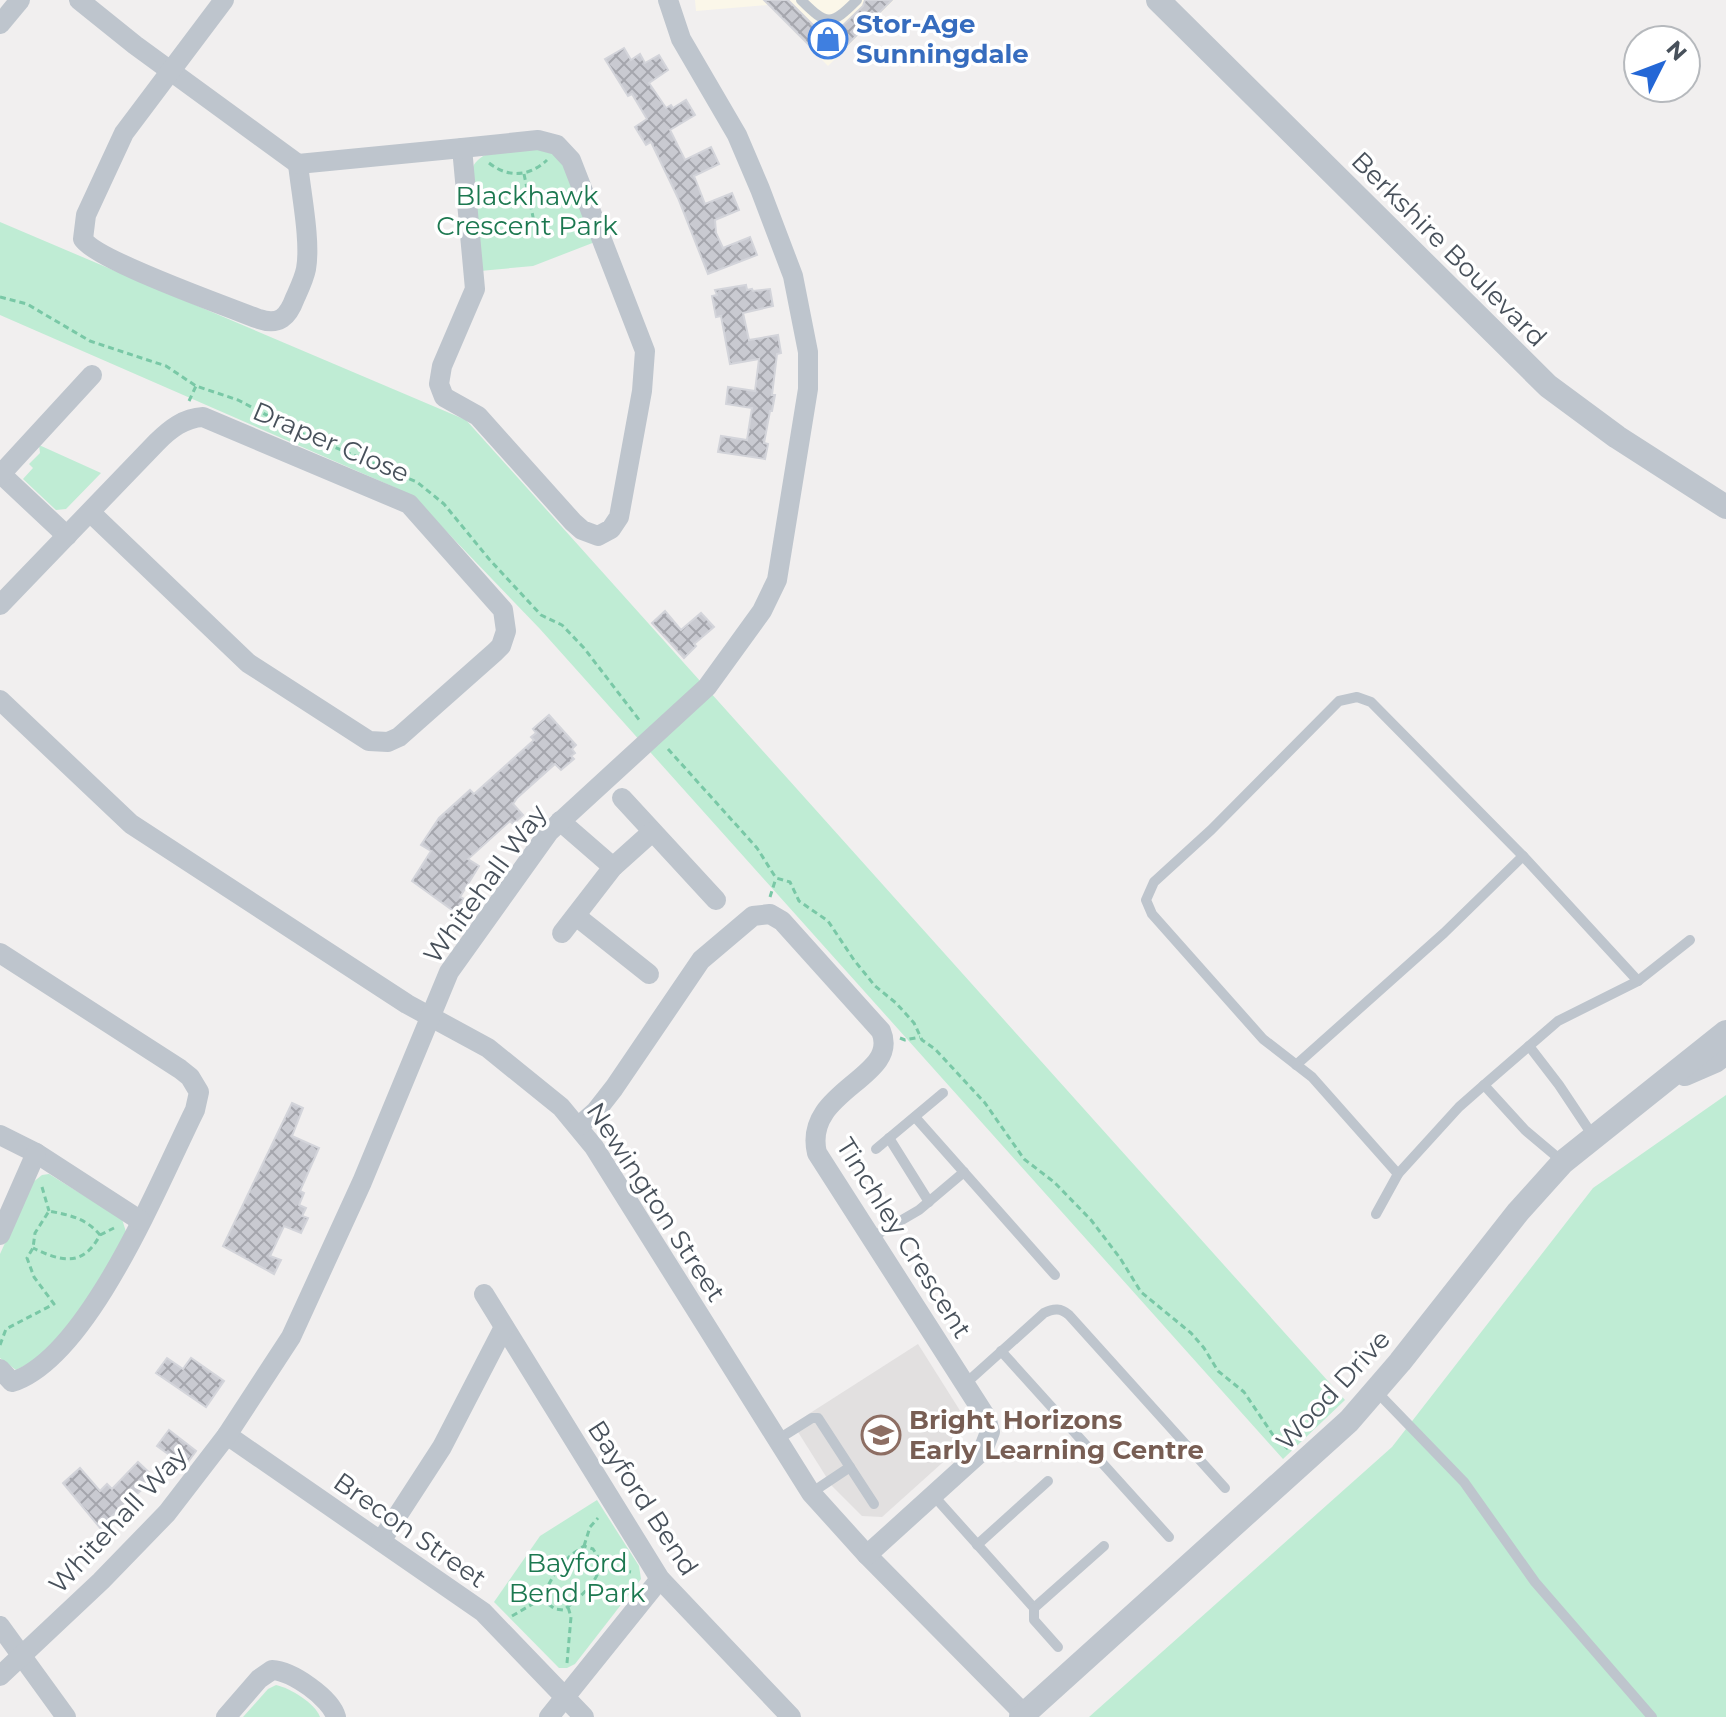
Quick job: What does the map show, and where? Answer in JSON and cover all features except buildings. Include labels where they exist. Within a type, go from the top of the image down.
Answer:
[{"type":"street","points":[[0,24],[20,0]]},
{"type":"street","points":[[79,0],[298,164],[538,140],[555,144],[571,160],[645,351],[642,391],[619,517],[611,529],[598,536],[582,530],[573,522],[478,416],[448,401],[440,391],[442,366],[475,289],[471,147]]},
{"type":"street","points":[[224,0],[124,133],[103,175],[83,227],[83,239],[93,250],[259,319],[282,320],[306,271],[298,164]]},
{"type":"street","name":"Whitehall Way","points":[[0,1676],[167,1513],[227,1435],[291,1337],[362,1182],[449,972],[540,843],[560,821],[707,687],[762,611],[777,580],[808,389],[809,368],[797,298],[784,251],[746,153],[681,39],[668,0]]},
{"type":"street","name":"Berkshire Boulevard","points":[[1158,0],[1548,386],[1605,429],[1726,507]]},
{"type":"street","points":[[67,536],[0,475],[92,375]]},
{"type":"street","name":"Draper Close","points":[[0,605],[168,431],[194,418],[214,420],[409,504],[497,600],[506,620],[504,639],[495,652],[404,733],[388,742],[369,741],[248,663],[90,512]]},
{"type":"street","name":"Newington Street","points":[[0,700],[131,824],[430,1017],[488,1048],[561,1107],[579,1126],[811,1493],[1023,1716]]},
{"type":"street","points":[[622,798],[716,900]]},
{"type":"street","points":[[560,821],[613,867]]},
{"type":"street","points":[[562,933],[613,867],[652,832]]},
{"type":"street","name":"Tinchley Crescent","points":[[579,1126],[614,1088],[701,960],[758,914],[770,914],[782,921],[876,1025],[884,1038],[881,1058],[827,1107],[815,1131],[817,1153],[986,1417],[989,1437],[983,1450],[867,1555]]},
{"type":"street","points":[[576,916],[649,974]]},
{"type":"street","points":[[0,953],[180,1069],[196,1084],[199,1092],[195,1110],[122,1261],[67,1341],[31,1375],[4,1380]]},
{"type":"street","name":"Wood Drive","points":[[1023,1716],[1302,1466],[1376,1391],[1518,1212],[1563,1162],[1726,1032]]},
{"type":"street","name":"Wood Drive","points":[[1664,1082],[1715,1061],[1726,1053]]},
{"type":"street","points":[[0,1135],[36,1153],[141,1221]]},
{"type":"street","points":[[0,1235],[36,1153]]},
{"type":"street","name":"Bayford Bend","points":[[484,1294],[658,1576],[791,1717]]},
{"type":"street","points":[[381,1541],[442,1447],[504,1327]]},
{"type":"street","name":"Brecon Street","points":[[227,1435],[483,1612],[568,1694],[584,1717]]},
{"type":"street","points":[[549,1717],[658,1576]]},
{"type":"street","points":[[0,1626],[66,1717]]},
{"type":"street","points":[[226,1717],[259,1679],[272,1670],[285,1673],[325,1698],[332,1705],[336,1717]]},
{"type":"lane","points":[[801,0],[817,17],[829,20],[840,17],[857,0]]},
{"type":"lane","points":[[1398,1174],[1312,1077],[1263,1039],[1152,914],[1146,900],[1154,882],[1211,830],[1339,701],[1351,696],[1371,702],[1523,856],[1638,981]]},
{"type":"lane","points":[[1296,1065],[1444,933],[1523,856]]},
{"type":"lane","points":[[1376,1214],[1398,1174],[1459,1107],[1484,1085],[1558,1021],[1638,981],[1690,940]]},
{"type":"lane","points":[[1529,1046],[1593,1136]]},
{"type":"lane","points":[[1484,1085],[1525,1130],[1563,1162]]},
{"type":"lane","points":[[876,1149],[943,1093]]},
{"type":"lane","points":[[915,1117],[1055,1275]]},
{"type":"lane","points":[[889,1138],[929,1202]]},
{"type":"lane","points":[[871,1238],[929,1202],[964,1172]]},
{"type":"lane","points":[[965,1384],[1044,1313],[1056,1309],[1066,1312],[1225,1488]]},
{"type":"lane","points":[[1001,1351],[1169,1537]]},
{"type":"lane","points":[[1376,1391],[1464,1482],[1535,1582],[1652,1717]]},
{"type":"lane","points":[[777,1440],[812,1418],[818,1418],[874,1504]]},
{"type":"lane","points":[[811,1493],[850,1467]]},
{"type":"lane","points":[[977,1545],[1048,1481]]},
{"type":"lane","points":[[933,1495],[1034,1608],[1034,1620],[1058,1647]]},
{"type":"lane","points":[[1034,1608],[1104,1546]]},
{"type":"path","points":[[471,147],[496,168],[524,174],[547,160],[555,144]]},
{"type":"path","points":[[524,174],[537,236]]},
{"type":"path","points":[[0,297],[27,304],[90,341],[159,362],[196,386],[238,400],[301,433],[417,482],[444,504],[541,615],[562,625],[574,637],[654,736],[757,848],[776,878],[790,882],[804,907],[828,921],[875,986],[896,1003],[914,1023],[922,1040],[935,1049],[985,1103],[1024,1159],[1054,1182],[1091,1220],[1141,1292],[1191,1333],[1218,1371],[1244,1392],[1273,1435],[1302,1466]]},
{"type":"path","points":[[0,1345],[3,1329],[54,1304],[29,1268],[27,1258],[33,1248],[35,1233],[49,1211],[73,1216],[92,1225],[100,1235],[94,1247],[78,1259],[56,1259],[33,1248]]},
{"type":"path","points":[[499,1627],[517,1612],[541,1599],[557,1569],[584,1546],[590,1527],[613,1504]]},
{"type":"path","points":[[541,1599],[555,1609],[563,1610],[597,1574],[600,1566],[593,1549],[584,1546]]},
{"type":"path","points":[[600,1566],[658,1576]]},
{"type":"path","points":[[568,1607],[571,1617],[567,1655],[568,1694]]},
{"type":"shaded area","name":"Stor-Age Sunningdale","points":[[695,0],[894,0],[828,66],[768,5],[696,11]]},
{"type":"shaded area","name":"Bright Horizons Early Learning Centre","points":[[918,1344],[964,1417],[961,1446],[882,1517],[862,1516],[832,1486],[793,1424]]},
{"type":"green space","name":"Blackhawk Crescent Park","points":[[538,148],[551,152],[561,160],[595,242],[533,266],[480,271],[473,167],[478,160],[492,153]]},
{"type":"green space","points":[[0,222],[466,420],[1345,1400],[1283,1459],[540,629],[422,506],[396,488],[0,315]]},
{"type":"green space","points":[[39,445],[101,473],[66,509],[56,510],[23,479],[33,468],[29,464],[40,453]]},
{"type":"green space","points":[[1726,1095],[1726,1717],[1089,1717],[1392,1447],[1593,1188]]},
{"type":"green space","points":[[49,1174],[122,1219],[127,1235],[114,1263],[47,1354],[16,1370],[0,1358],[0,1254],[32,1183]]},
{"type":"green space","name":"Bayford Bend Park","points":[[597,1500],[639,1566],[641,1579],[575,1664],[559,1668],[494,1602],[540,1536]]},
{"type":"green space","points":[[276,1685],[301,1697],[320,1717],[243,1717],[268,1689]]},
{"type":"place","name":"Stor-Age Sunningdale","points":[[828,39]]},
{"type":"place","name":"Bright Horizons Early Learning Centre","points":[[881,1435]]}]
